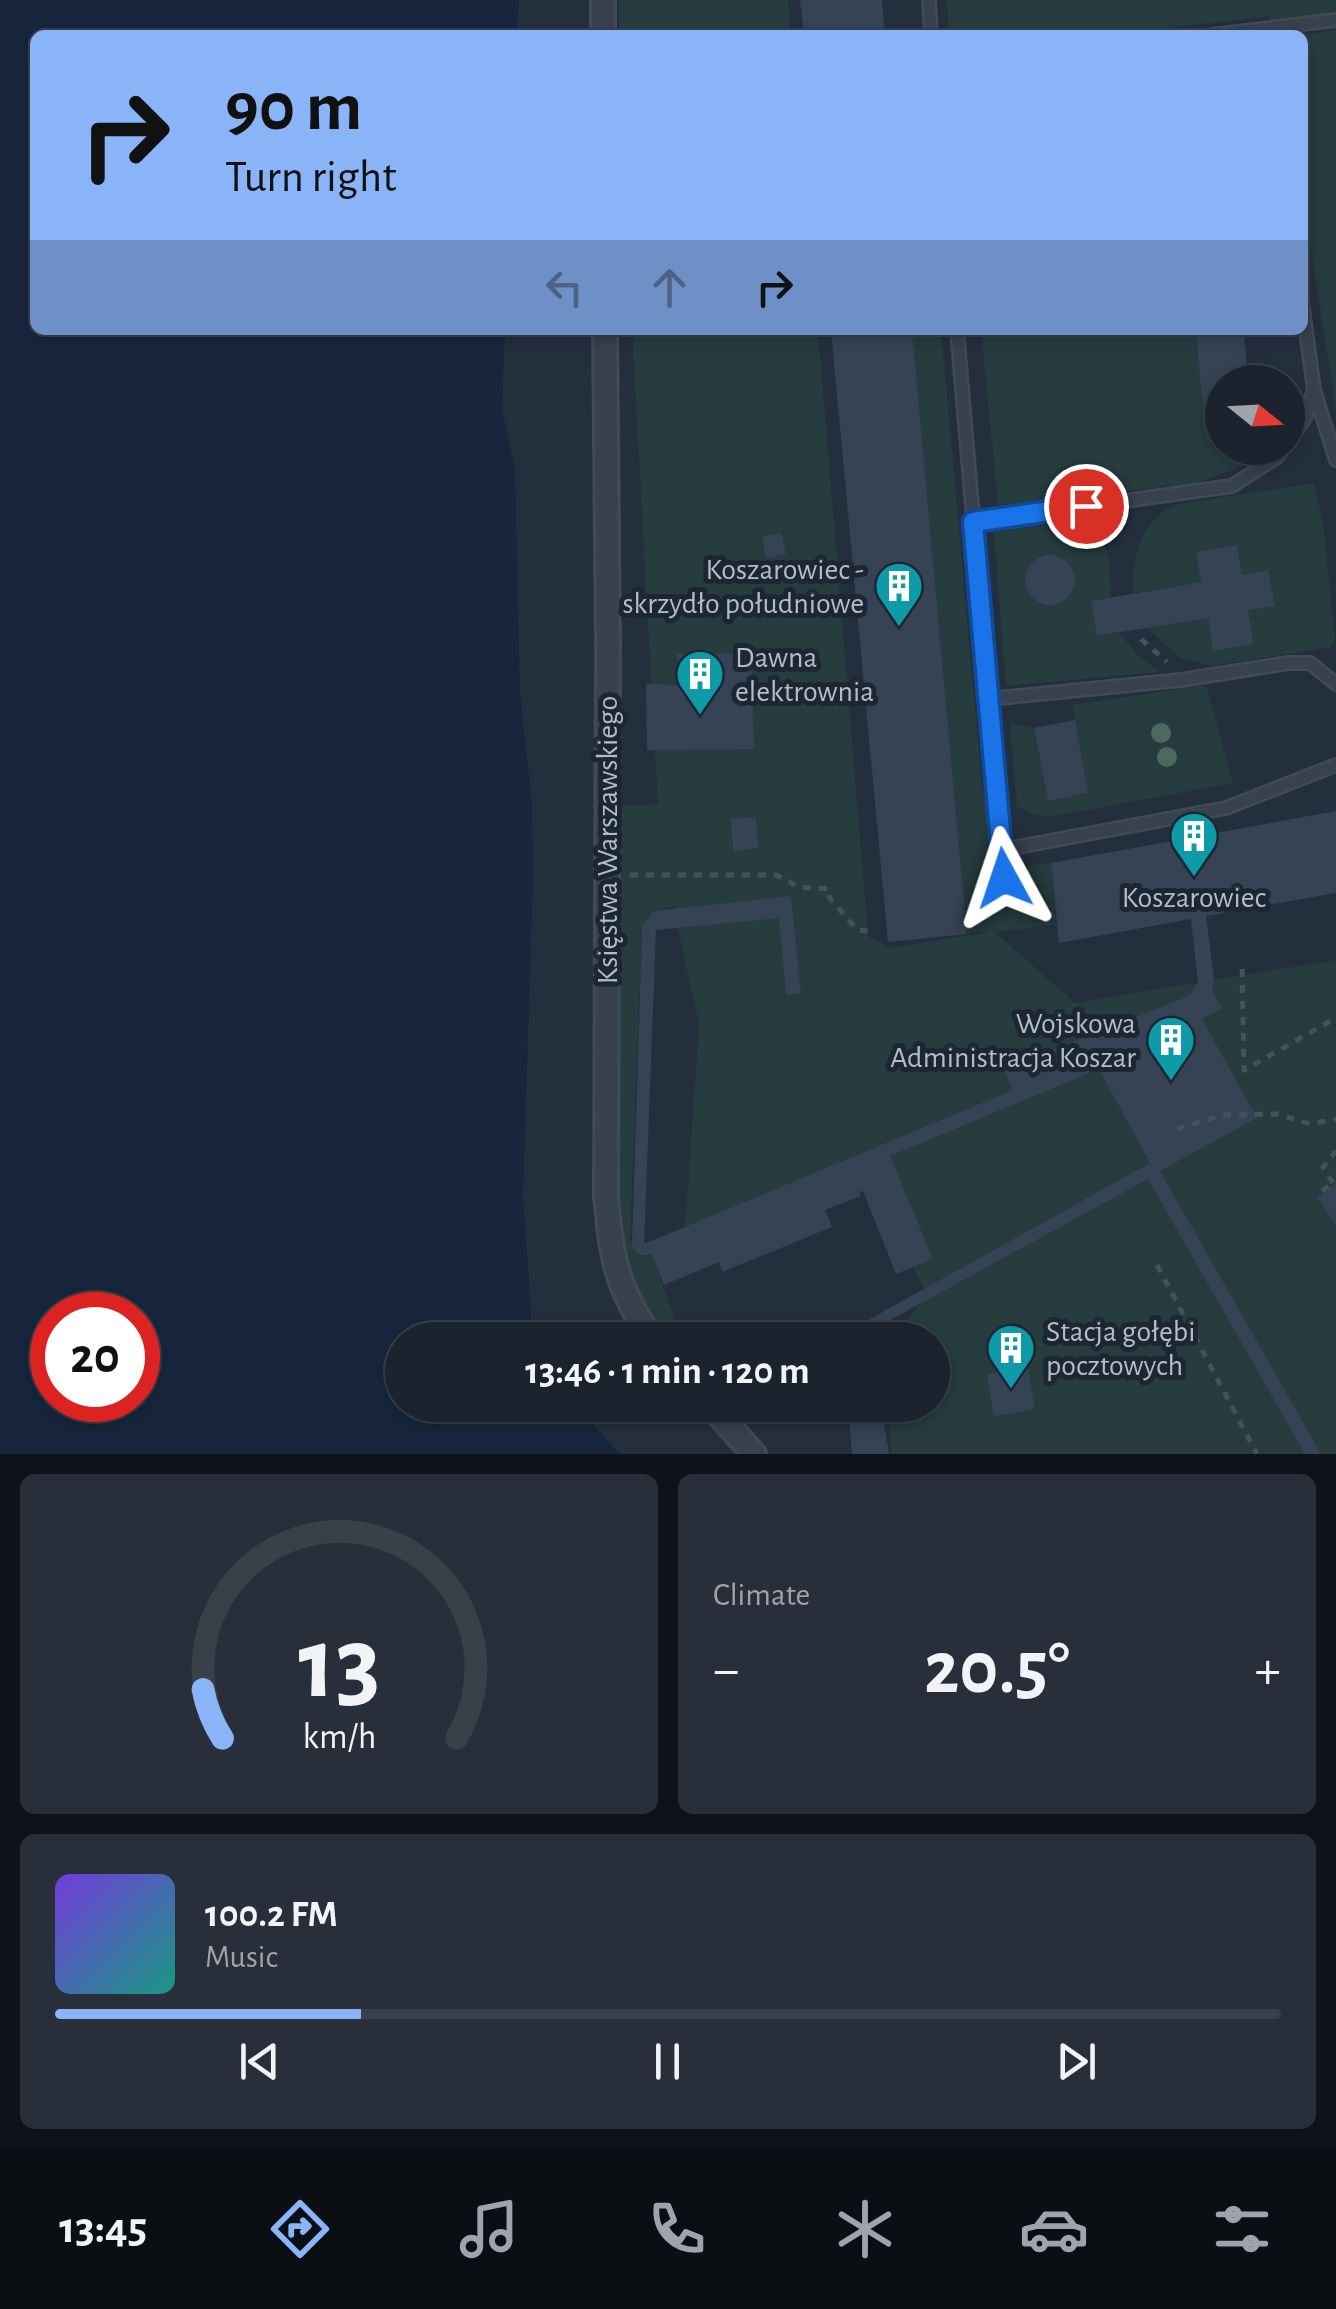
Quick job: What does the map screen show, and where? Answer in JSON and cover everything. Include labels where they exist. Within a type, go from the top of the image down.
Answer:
[{"type":"street","points":[[603,0],[604,30]]},
{"type":"street","name":"Księstwa Warszawskiego","points":[[605,335],[606,1197],[612,1259],[629,1306],[640,1322]]},
{"type":"street","points":[[725,1422],[754,1454]]},
{"type":"lane","points":[[929,0],[932,30]]},
{"type":"lane","points":[[1274,30],[1336,20]]},
{"type":"lane","points":[[956,335],[1004,878]]},
{"type":"lane","points":[[1306,335],[1314,390],[1336,460]]},
{"type":"lane","points":[[1305,418],[1314,390]]},
{"type":"lane","points":[[973,522],[1232,486],[1265,465]]},
{"type":"lane","points":[[989,698],[1181,680],[1310,662],[1336,684]]},
{"type":"lane","points":[[1002,850],[1226,808],[1336,765]]},
{"type":"path","points":[[1141,639],[1164,657],[1181,680]]},
{"type":"path","points":[[608,876],[776,875],[799,887],[829,889],[829,896],[857,930],[870,931]]},
{"type":"path","points":[[1242,969],[1244,1070],[1336,1018]]},
{"type":"path","points":[[1177,1129],[1222,1115],[1277,1114],[1310,1124],[1336,1119]]},
{"type":"path","points":[[1322,1190],[1335,1182],[1323,1168],[1336,1151]]},
{"type":"path","points":[[1157,1266],[1257,1454]]},
{"type":"green space","points":[[619,0],[788,0],[791,30],[619,30]]},
{"type":"green space","points":[[947,0],[1336,0],[1336,15],[1270,23],[1270,16],[1150,30],[949,30]]},
{"type":"green space","points":[[1336,30],[1336,409],[1308,231],[1308,34]]},
{"type":"green space","points":[[632,335],[818,335],[868,936],[890,948],[988,932],[967,932],[912,335],[941,335],[982,786],[997,869],[1051,863],[1056,925],[995,932],[1075,1003],[1336,960],[1336,1454],[891,1454],[890,1422],[950,1422],[950,1322],[905,1322],[927,1295],[860,1161],[685,1231],[699,1024],[673,907],[653,911],[642,927],[630,1238],[637,1252],[652,1255],[676,1322],[656,1322],[635,1283],[619,1220],[619,806],[658,804]]},
{"type":"green space","points":[[981,335],[1196,335],[1205,402],[1205,465],[1239,465],[1197,483],[998,505]]},
{"type":"green space","points":[[1314,483],[1323,523],[1335,639],[1331,647],[1211,666],[1179,657],[1147,628],[1208,618],[1214,650],[1254,644],[1248,610],[1274,605],[1268,571],[1242,575],[1237,545],[1197,552],[1201,582],[1133,593],[1136,553],[1155,519],[1178,504]]},
{"type":"green space","points":[[1077,521],[1098,537],[1108,552],[1111,597],[1091,601],[1097,636],[1120,633],[1137,655],[1160,672],[1006,686],[994,532]]},
{"type":"green space","points":[[1206,685],[1233,783],[1050,817],[1017,806],[1010,724],[1034,728],[1048,801],[1088,793],[1072,705]]},
{"type":"water","points":[[0,0],[519,0],[517,30],[30,30],[30,335],[505,335],[502,409],[515,469],[520,694],[532,803],[523,1196],[532,1322],[385,1322],[385,1422],[592,1422],[619,1454],[0,1454]]},
{"type":"building","points":[[800,0],[882,0],[885,30],[803,30]]},
{"type":"building","name":"Koszarowiec - skrzydło południowe","points":[[831,335],[912,335],[967,934],[888,942]]},
{"type":"building","points":[[1196,335],[1244,335],[1247,365],[1205,365],[1202,402]]},
{"type":"building","points":[[781,533],[786,554],[766,558],[762,537]]},
{"type":"building","points":[[1237,545],[1242,575],[1268,570],[1275,606],[1248,610],[1254,644],[1213,651],[1208,618],[1097,636],[1091,601],[1201,582],[1196,552]]},
{"type":"building","points":[[1050,555],[1068,562],[1075,580],[1068,598],[1050,605],[1032,598],[1025,580],[1032,562]]},
{"type":"building","name":"Dawna elektrownia","points":[[751,653],[754,749],[647,750],[646,684],[678,685],[677,654]]},
{"type":"building","points":[[1075,720],[1088,793],[1048,801],[1034,728]]},
{"type":"building","points":[[1336,811],[1336,893],[1206,916],[1212,991],[1222,1008],[1202,1019],[1257,1118],[1160,1171],[1321,1454],[1305,1454],[1148,1179],[886,1322],[868,1322],[1150,1163],[1099,1069],[890,1156],[933,1259],[896,1274],[863,1191],[859,1192],[861,1196],[825,1210],[832,1227],[722,1272],[719,1262],[664,1285],[652,1255],[640,1255],[632,1247],[642,927],[653,911],[791,896],[801,993],[786,995],[779,918],[656,930],[644,1244],[1013,1090],[1004,1069],[1189,996],[1198,982],[1191,919],[1059,943],[1051,863]]},
{"type":"building","points":[[756,817],[758,848],[733,852],[731,819]]},
{"type":"building","points":[[1336,1184],[1336,1225],[1317,1197]]},
{"type":"building","name":"Stacja gołębi pocztowych","points":[[1028,1368],[1035,1409],[994,1416],[987,1374]]},
{"type":"building","points":[[849,1422],[884,1422],[889,1454],[852,1454]]},
{"type":"place","name":"Koszarowiec - skrzydło południowe","points":[[899,628]]},
{"type":"place","name":"Dawna elektrownia","points":[[700,716]]},
{"type":"place","name":"Koszarowiec","points":[[1194,878]]},
{"type":"place","name":"Wojskowa Administracja Koszar","points":[[1171,1082]]},
{"type":"place","name":"Stacja gołębi pocztowych","points":[[1011,1390]]},
{"type":"route","points":[[1004,878],[973,522],[1086,506]]}]
